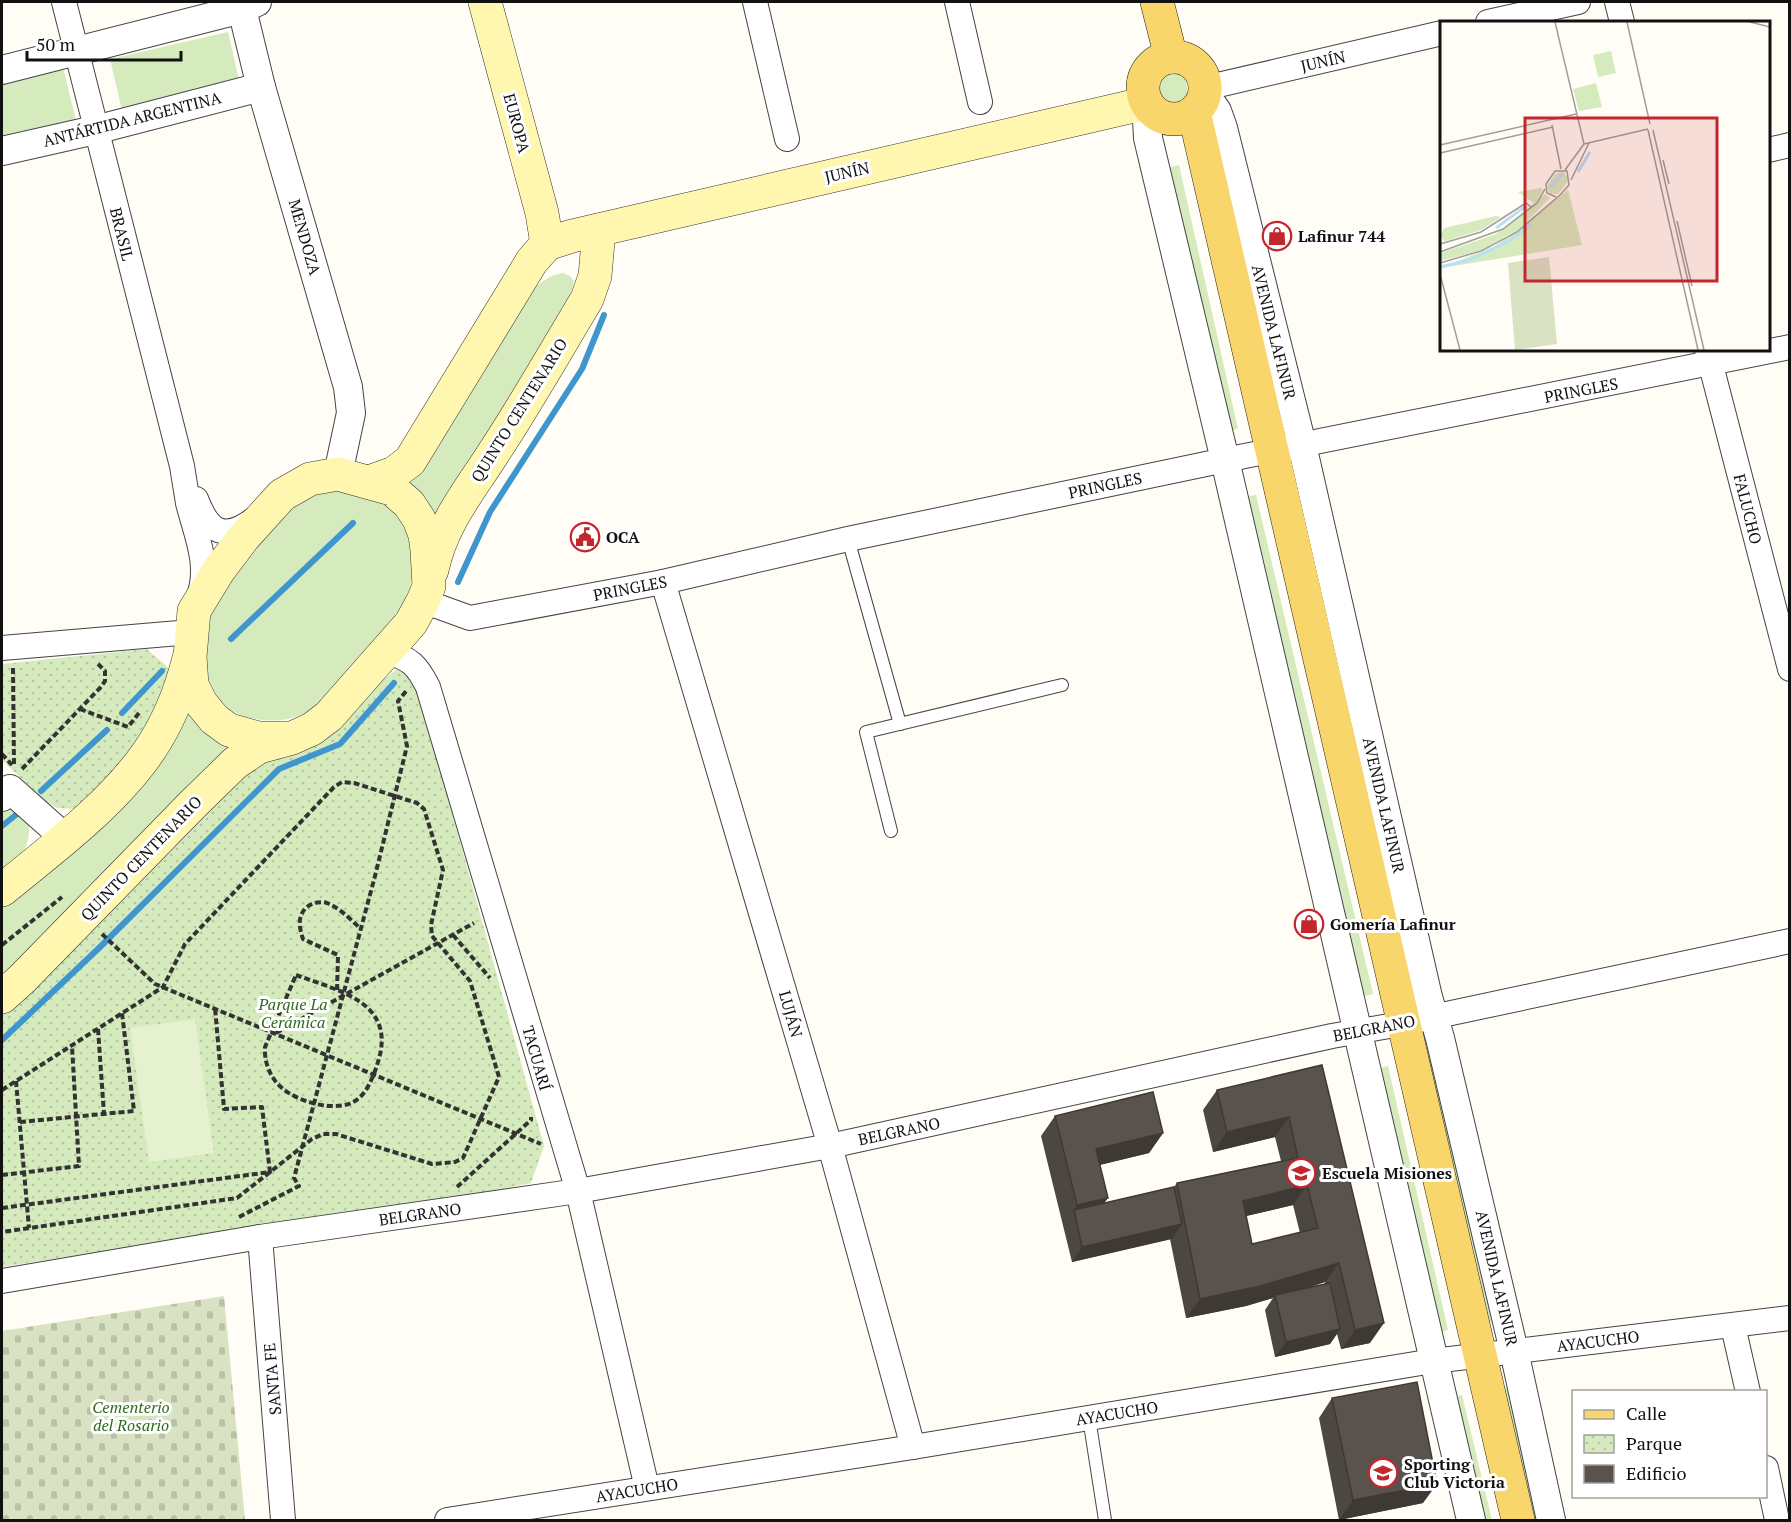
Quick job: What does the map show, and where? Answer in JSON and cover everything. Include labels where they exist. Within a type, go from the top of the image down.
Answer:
[{"type":"main road","name":"EUROPA","points":[[485,2],[542,213],[547,244]]},
{"type":"main road","points":[[1157,2],[1172,57]]},
{"type":"main road","points":[[1172,57],[1186,59],[1198,68],[1205,81],[1179,104],[1143,86],[1149,70],[1163,59],[1172,57]]},
{"type":"main road","name":"JUNÍN","points":[[547,244],[599,230],[1179,104]]},
{"type":"main road","name":"AVENIDA LAFINUR","points":[[1179,104],[1186,165],[1263,452],[1395,1024],[1458,1358],[1498,1521]]},
{"type":"main road","name":"QUINTO CENTENARIO","points":[[2,997],[235,763],[259,747],[292,738],[312,729],[329,716],[411,623],[426,594],[436,548],[447,525],[587,299],[595,276],[599,230]]},
{"type":"main road","points":[[369,482],[394,473],[410,461],[532,261],[547,244]]},
{"type":"main road","points":[[2,890],[65,838],[110,796],[148,752],[170,714],[182,687],[192,634],[219,570],[244,537],[282,495],[310,479],[338,474],[392,489],[409,504],[419,519],[425,535],[426,594]]},
{"type":"main road","points":[[192,634],[192,685],[201,703],[214,719],[229,730],[258,738],[292,738]]},
{"type":"main road","name":"AVENIDA LAFINUR","points":[[1458,1358],[1518,1521]]},
{"type":"street","name":"BRASIL","points":[[64,2],[182,466],[188,501],[204,562],[203,585],[192,634]]},
{"type":"street","points":[[755,2],[787,139]]},
{"type":"street","points":[[957,2],[980,102]]},
{"type":"street","points":[[1492,21],[1578,2]]},
{"type":"street","points":[[1617,2],[1622,21]]},
{"type":"street","points":[[2,70],[247,4]]},
{"type":"street","name":"MENDOZA","points":[[247,4],[261,87],[348,387],[351,413],[338,474]]},
{"type":"street","name":"JUNÍN","points":[[1179,104],[1440,34]]},
{"type":"street","name":"ANTÁRTIDA ARGENTINA","points":[[2,151],[95,130],[261,87]]},
{"type":"street","name":"AVENIDA LAFINUR","points":[[1179,104],[1217,111],[1223,128],[1263,452],[1395,1024],[1458,1358],[1471,1521]]},
{"type":"street","points":[[1770,150],[1790,145]]},
{"type":"street","name":"PRINGLES","points":[[1770,349],[1790,347]]},
{"type":"street","name":"PRINGLES","points":[[426,594],[470,618],[663,582],[848,539],[1709,357],[1758,351]]},
{"type":"street","name":"FALUCHO","points":[[1709,357],[1790,669]]},
{"type":"street","name":"BRASIL","points":[[182,466],[203,516],[211,527],[220,531],[231,531],[245,526],[282,495]]},
{"type":"street","name":"LUJÁN","points":[[663,582],[830,1146],[913,1447]]},
{"type":"street","points":[[7,658],[192,634]]},
{"type":"street","name":"TACUARÍ","points":[[386,652],[404,656],[419,670],[428,687],[578,1191],[647,1488]]},
{"type":"street","points":[[7,783],[65,838]]},
{"type":"street","name":"BELGRANO","points":[[2,1281],[260,1237],[578,1191],[830,1146],[1790,941]]},
{"type":"street","name":"AVENIDA LAFINUR","points":[[1395,1024],[1514,1351],[1551,1521]]},
{"type":"street","name":"SANTA FE","points":[[260,1237],[284,1521]]},
{"type":"street","name":"AYACUCHO","points":[[447,1521],[1458,1358],[1790,1318]]},
{"type":"street","points":[[1734,1326],[1748,1390]]},
{"type":"street","points":[[1767,1473],[1777,1521]]},
{"type":"lane","points":[[848,539],[900,724]]},
{"type":"lane","points":[[891,831],[866,732],[1062,685]]},
{"type":"lane","points":[[1089,1418],[1105,1521]]},
{"type":"path","points":[[7,658],[24,666]]},
{"type":"path","points":[[2,668],[7,658]]},
{"type":"path","points":[[7,658],[7,783]]},
{"type":"path","points":[[7,783],[105,681],[105,671],[100,664],[94,662]]},
{"type":"path","points":[[242,1220],[234,1220],[299,1186],[294,1178],[345,994],[407,746],[398,701],[408,687],[411,698]]},
{"type":"path","points":[[80,708],[128,727],[141,710]]},
{"type":"path","points":[[2,754],[7,783]]},
{"type":"path","points":[[2,1090],[163,987],[185,944],[333,787],[342,782],[354,783],[417,803],[424,809],[443,870],[431,926],[432,936],[470,981],[499,1077],[463,1158],[455,1162],[432,1164],[336,1134],[323,1134],[303,1146],[237,1198],[2,1232]]},
{"type":"path","points":[[337,990],[338,955],[303,939],[300,916],[306,907],[316,902],[327,903],[338,909],[361,929]]},
{"type":"path","points":[[273,1033],[474,923],[472,914]]},
{"type":"path","points":[[100,932],[155,984],[566,1155]]},
{"type":"path","points":[[453,935],[490,978]]},
{"type":"path","points":[[487,967],[491,985]]},
{"type":"path","points":[[296,975],[337,990],[359,999],[374,1014],[382,1035],[382,1051],[366,1089],[356,1101],[329,1107],[302,1099],[282,1088],[271,1074],[264,1057],[265,1047],[273,1033],[296,975]]},
{"type":"path","points":[[215,1008],[224,1109],[262,1107],[270,1172]]},
{"type":"path","points":[[20,1122],[134,1111],[122,1013]]},
{"type":"path","points":[[98,1029],[104,1114]]},
{"type":"path","points":[[2,1175],[79,1166],[72,1045]]},
{"type":"path","points":[[16,1081],[29,1228]]},
{"type":"path","points":[[454,1190],[531,1119],[528,1108]]},
{"type":"path","points":[[2,1208],[270,1172]]},
{"type":"green space","points":[[228,32],[240,84],[122,111],[110,59]]},
{"type":"green space","points":[[63,68],[76,120],[2,137],[2,83]]},
{"type":"green space","points":[[1165,69],[1180,72],[1186,80],[1186,99],[1184,103],[1175,108],[1164,104],[1157,91],[1157,82]]},
{"type":"green space","points":[[1179,165],[1238,429],[1227,431],[1167,168]]},
{"type":"green space","points":[[563,273],[574,281],[552,335],[435,523],[407,482],[517,303],[544,280]]},
{"type":"green space","points":[[331,490],[362,495],[376,500],[396,516],[404,527],[409,541],[412,558],[410,588],[400,608],[387,626],[330,692],[314,707],[301,715],[280,720],[244,716],[223,704],[210,684],[203,648],[205,625],[225,589],[277,521],[298,504]]},
{"type":"green space","points":[[1256,495],[1373,994],[1361,997],[1244,497]]},
{"type":"green space","points":[[147,649],[171,670],[133,756],[74,809],[57,808],[45,801],[2,760],[2,664]]},
{"type":"green space","name":"Parque La Cerámica","points":[[397,669],[403,669],[415,678],[544,1146],[531,1183],[493,1191],[2,1267],[2,1012],[240,773],[334,731],[382,681]]},
{"type":"green space","points":[[187,710],[234,746],[2,984],[2,906],[25,887]]},
{"type":"green space","points":[[8,806],[29,821],[29,831],[23,853],[2,879],[2,809]]},
{"type":"green space","points":[[195,1019],[214,1153],[149,1162],[130,1028]]},
{"type":"green space","points":[[1433,1058],[1493,1322],[1481,1324],[1421,1061]]},
{"type":"green space","points":[[1388,1066],[1448,1330],[1436,1333],[1376,1069]]},
{"type":"green space","name":"Cementerio del Rosario","points":[[224,1296],[245,1520],[2,1520],[2,1331]]},
{"type":"green space","points":[[1507,1387],[1538,1520],[1526,1520],[1496,1389]]},
{"type":"green space","points":[[1462,1395],[1492,1520],[1479,1520],[1451,1398]]},
{"type":"building","points":[[1322,1065],[1384,1323],[1355,1330],[1339,1263],[1260,1286],[1200,1299],[1177,1183],[1298,1158],[1289,1117],[1227,1132],[1217,1090]],"holes":[[[1307,1185],[1318,1228],[1252,1244],[1243,1201]]]},
{"type":"building","points":[[1153,1092],[1163,1133],[1096,1149],[1108,1198],[1077,1205],[1055,1116]]},
{"type":"building","points":[[1174,1187],[1182,1224],[1082,1247],[1074,1210]]},
{"type":"building","points":[[1330,1283],[1340,1329],[1286,1342],[1275,1295]]},
{"type":"building","points":[[1417,1382],[1437,1484],[1353,1500],[1332,1398]]},
{"type":"waterway","points":[[458,582],[490,512],[582,369],[604,315]]},
{"type":"waterway","points":[[231,639],[353,523]]},
{"type":"waterway","points":[[122,713],[162,671]]},
{"type":"waterway","points":[[2,1040],[99,948],[279,769],[340,744],[394,683]]},
{"type":"waterway","points":[[41,791],[107,730]]},
{"type":"waterway","points":[[2,826],[17,814]]},
{"type":"place","name":"Lafinur 744","points":[[1277,236]]},
{"type":"place","name":"OCA","points":[[585,537]]},
{"type":"place","name":"Gomería Lafinur","points":[[1309,924]]},
{"type":"place","name":"Escuela Misiones","points":[[1301,1173]]},
{"type":"place","name":"Sporting Club Victoria","points":[[1383,1473]]}]
